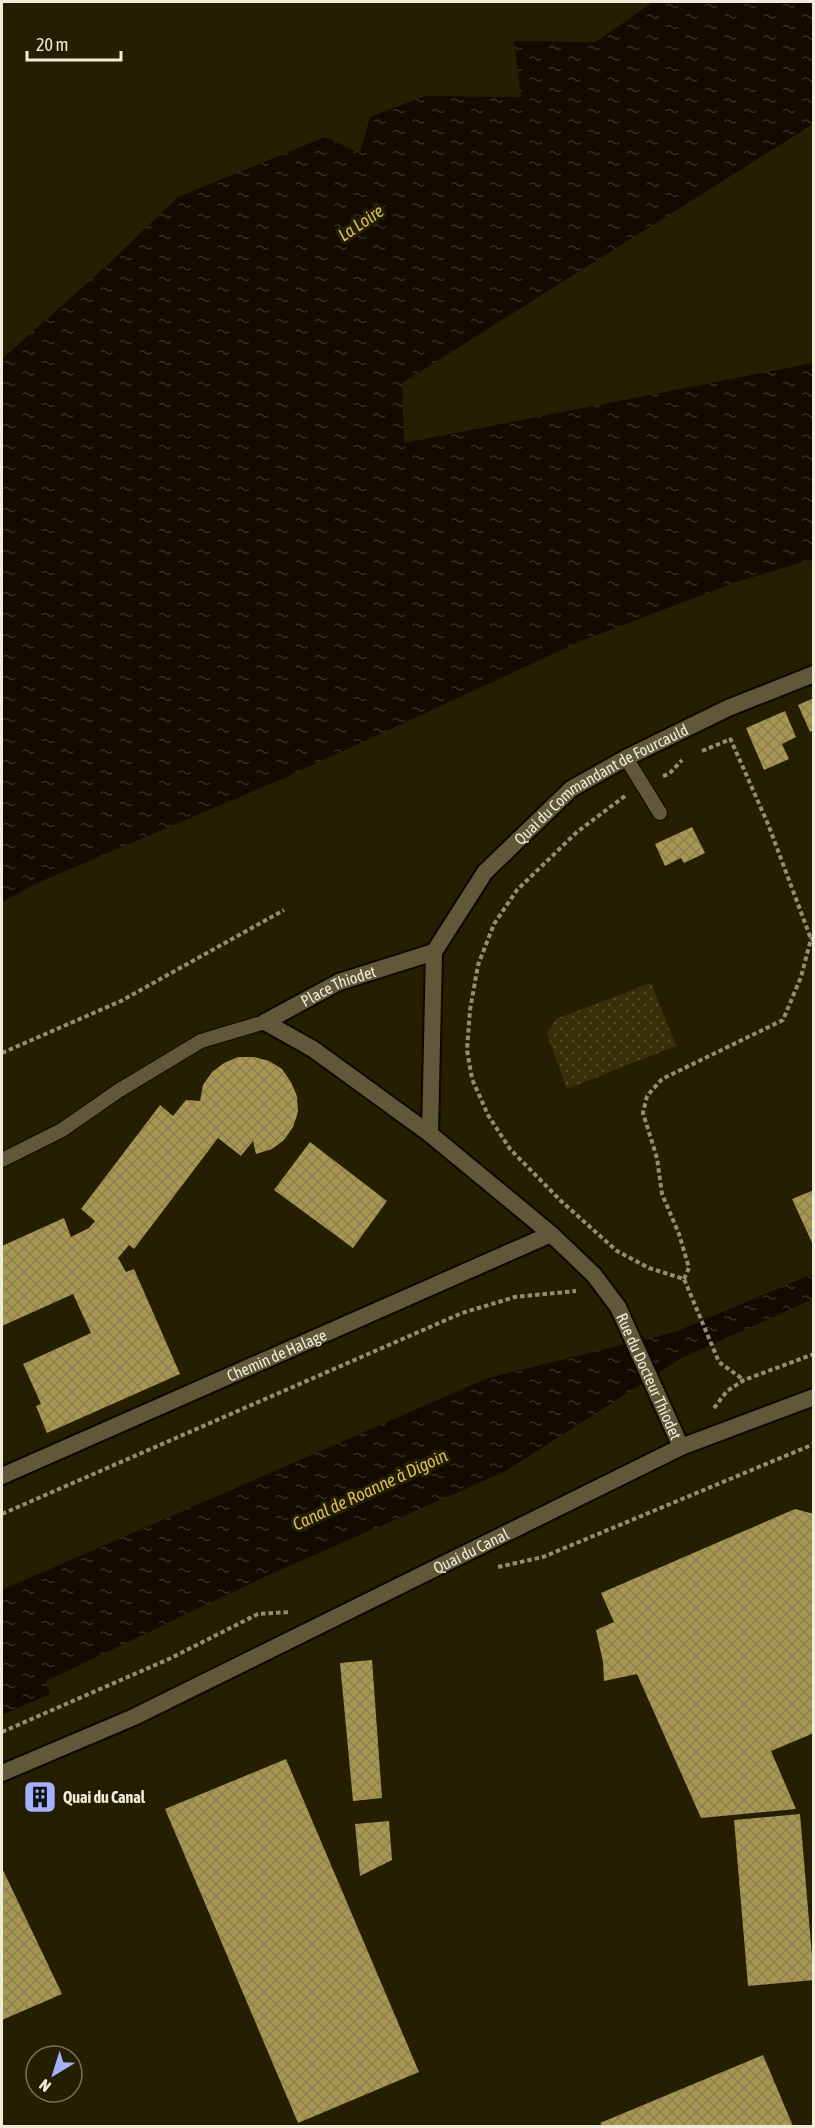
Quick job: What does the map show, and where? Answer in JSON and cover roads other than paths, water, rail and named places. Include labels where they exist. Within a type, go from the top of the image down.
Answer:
[{"type":"street","name":"Quai du Commandant de Fourcauld","points":[[434,952],[485,872],[571,789],[626,758],[715,715],[813,674]]},
{"type":"street","name":"Place Thiodet","points":[[265,1022],[339,982],[434,952]]},
{"type":"street","points":[[429,1134],[434,952]]},
{"type":"street","points":[[265,1022],[313,1048],[429,1134],[551,1234]]},
{"type":"street","name":"Rue du Docteur Thiodet","points":[[551,1234],[594,1275],[618,1307],[681,1447]]},
{"type":"street","name":"Chemin de Halage","points":[[2,1476],[551,1234]]},
{"type":"street","name":"Quai du Canal","points":[[2,1773],[134,1717],[681,1447],[813,1397]]},
{"type":"lane","points":[[626,758],[660,813]]},
{"type":"lane","points":[[2,1160],[62,1130],[118,1091],[201,1041],[265,1022]]},
{"type":"water","name":"La Loire","points":[[653,2],[813,2],[813,124],[402,383],[404,443],[813,363],[813,559],[736,582],[581,641],[291,775],[35,884],[2,902],[2,359],[103,269],[178,197],[325,137],[360,153],[370,117],[425,96],[521,97],[514,41],[596,42]]},
{"type":"water","name":"Canal de Roanne à Digoin","points":[[813,1274],[813,1299],[680,1359],[504,1472],[273,1573],[46,1681],[50,1694],[2,1715],[2,1590],[488,1378],[675,1332]]},
{"type":"place","name":"Quai du Canal","points":[[40,1797]]}]
